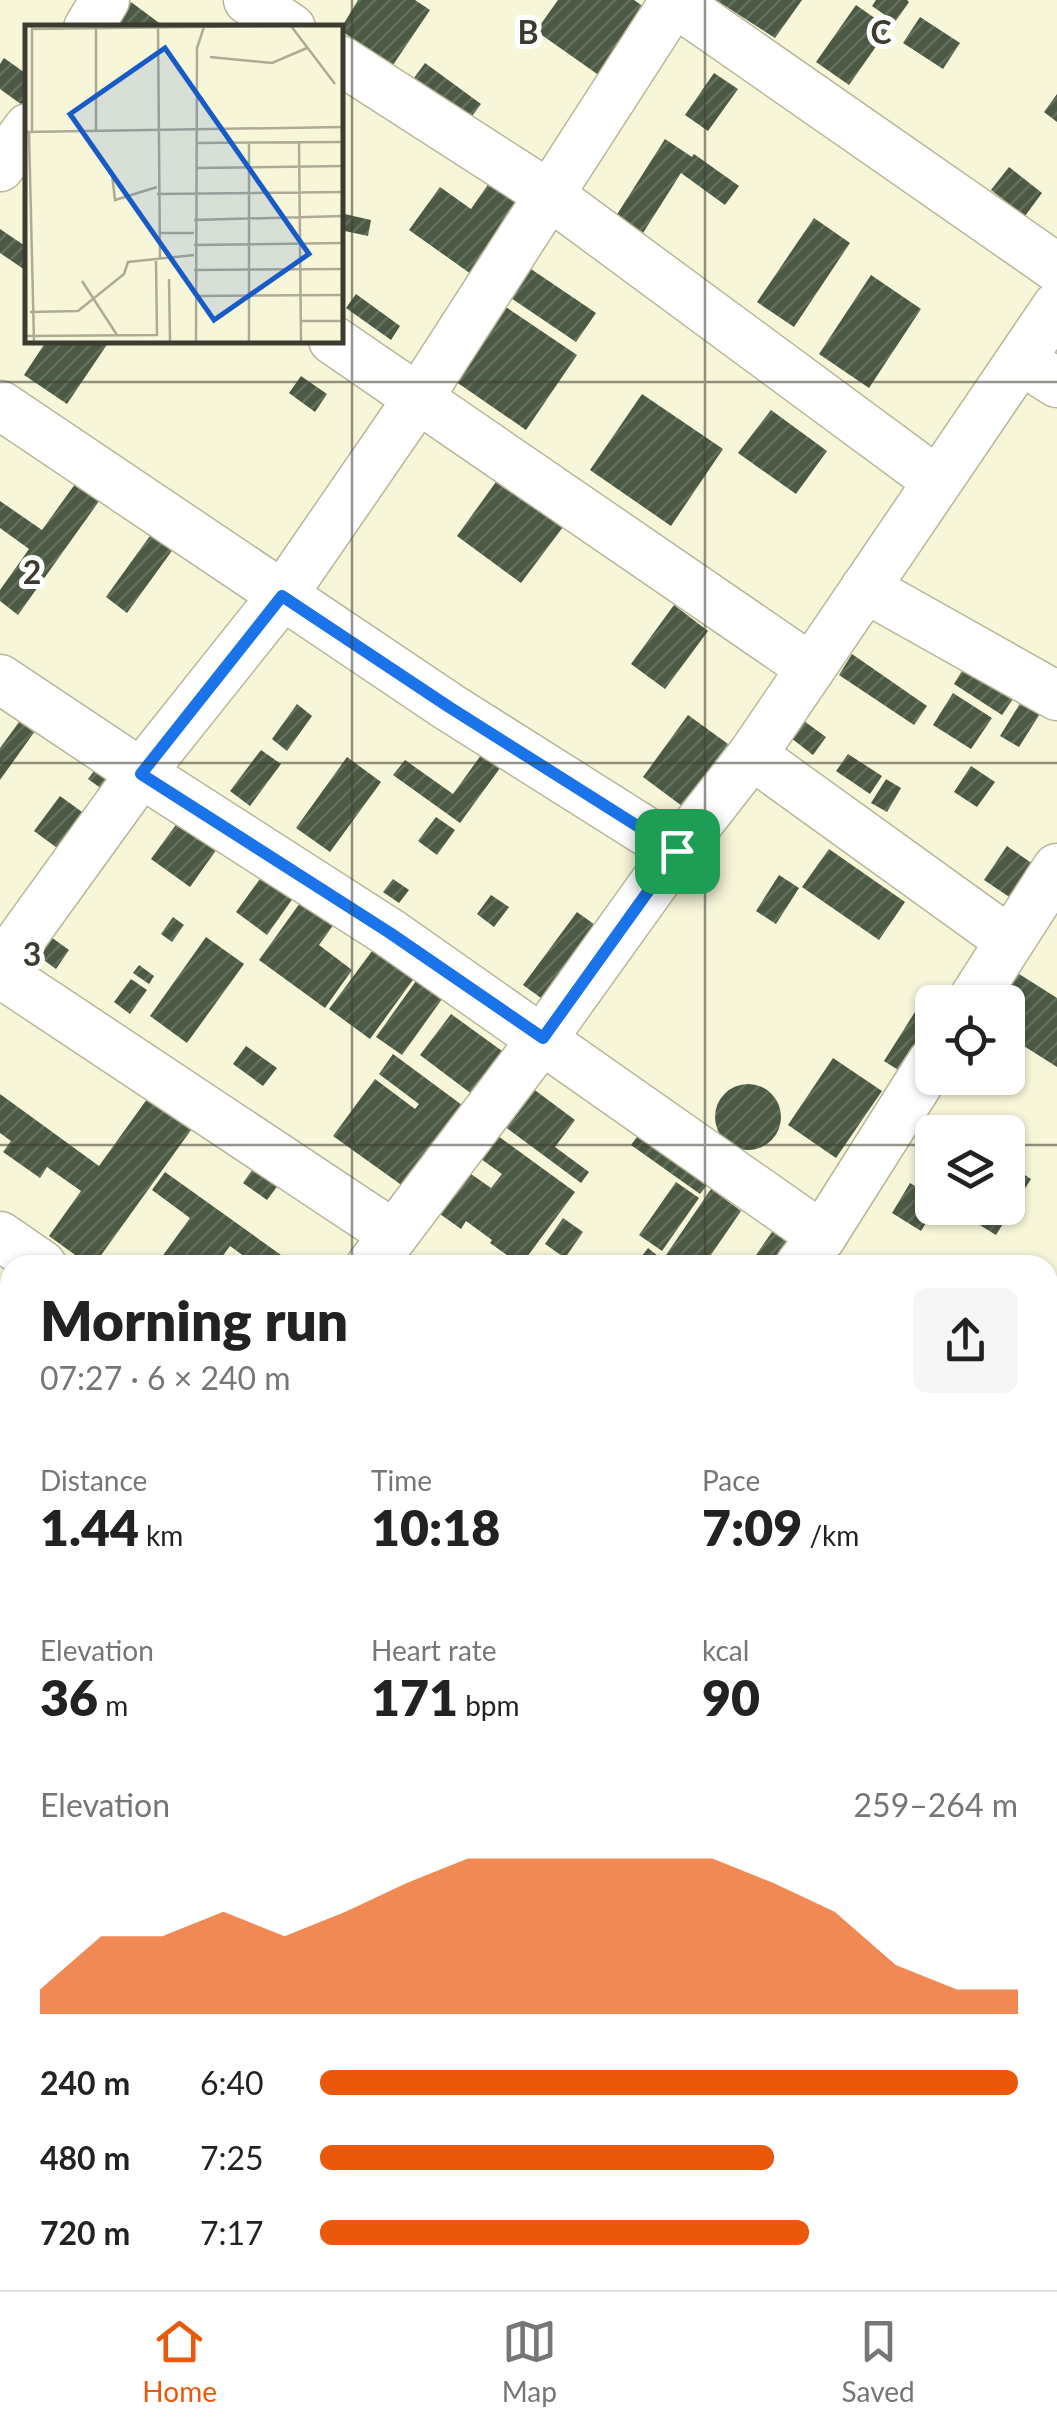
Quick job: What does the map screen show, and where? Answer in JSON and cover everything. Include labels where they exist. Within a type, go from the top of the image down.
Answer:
[{"type":"street","points":[[90,25],[105,0]]},
{"type":"street","points":[[248,0],[286,25]]},
{"type":"street","points":[[1057,268],[674,1],[419,397],[282,596],[141,774],[0,970],[382,1249],[752,755],[937,481],[1039,372],[1057,306]]},
{"type":"street","points":[[342,61],[548,194],[937,481]]},
{"type":"street","points":[[337,342],[811,668]]},
{"type":"street","points":[[0,405],[449,707],[677,851]]},
{"type":"street","points":[[865,588],[1057,696]]},
{"type":"street","points":[[0,679],[390,933],[543,1038],[811,1250],[915,1088]]},
{"type":"street","points":[[752,755],[1010,941]]},
{"type":"street","points":[[982,985],[1057,868]]},
{"type":"street","points":[[0,1236],[28,1255]]},
{"type":"building","points":[[358,0],[415,0],[430,10],[393,65],[342,31]]},
{"type":"building","points":[[558,0],[634,0],[647,9],[600,76],[536,31]]},
{"type":"building","points":[[716,0],[802,0],[775,38]]},
{"type":"building","points":[[876,0],[909,2],[895,22],[872,6]]},
{"type":"building","points":[[131,2],[162,25],[115,25]]},
{"type":"building","points":[[856,5],[889,28],[849,85],[816,62]]},
{"type":"building","points":[[920,17],[960,43],[943,69],[903,43]]},
{"type":"building","points":[[4,58],[25,73],[22,105],[0,89],[0,64]]},
{"type":"building","points":[[425,63],[481,104],[470,119],[414,78]]},
{"type":"building","points":[[714,73],[738,89],[708,131],[685,115]]},
{"type":"building","points":[[1057,94],[1057,122],[1044,112]]},
{"type":"building","points":[[665,139],[739,186],[725,205],[681,173],[643,233],[616,216]]},
{"type":"building","points":[[1009,167],[1042,193],[1025,216],[991,190]]},
{"type":"building","points":[[496,173],[527,195],[471,274],[409,230],[440,187],[471,209]]},
{"type":"building","points":[[342,213],[371,220],[368,236],[342,230]]},
{"type":"building","points":[[814,218],[850,243],[794,327],[757,302]]},
{"type":"building","points":[[0,229],[25,246],[25,270],[0,253]]},
{"type":"building","points":[[528,267],[596,313],[576,342],[508,296]]},
{"type":"building","points":[[871,275],[921,309],[869,388],[819,354]]},
{"type":"building","points":[[356,294],[400,326],[391,340],[346,308]]},
{"type":"building","points":[[503,305],[577,355],[526,430],[452,379]]},
{"type":"building","points":[[46,342],[109,342],[67,404],[24,375]]},
{"type":"building","points":[[301,376],[327,394],[315,412],[289,393]]},
{"type":"building","points":[[642,394],[723,449],[671,526],[590,470]]},
{"type":"building","points":[[771,410],[827,451],[796,494],[738,453]]},
{"type":"building","points":[[501,475],[566,523],[521,583],[457,536]]},
{"type":"building","points":[[78,480],[102,497],[18,615],[0,601],[0,590],[29,549],[0,528],[0,501],[42,530]]},
{"type":"building","points":[[157,526],[179,541],[127,613],[106,597]]},
{"type":"building","points":[[674,605],[708,631],[665,689],[631,664]]},
{"type":"building","points":[[852,654],[927,706],[914,725],[839,675]]},
{"type":"building","points":[[968,661],[1017,693],[1002,715],[954,684]]},
{"type":"building","points":[[953,693],[992,718],[971,749],[933,725]]},
{"type":"building","points":[[1024,697],[1043,709],[1019,747],[1000,736]]},
{"type":"building","points":[[297,704],[312,716],[287,751],[272,739]]},
{"type":"building","points":[[25,714],[40,724],[0,780],[0,748]]},
{"type":"building","points":[[688,715],[728,744],[682,806],[643,777]]},
{"type":"building","points":[[804,721],[826,737],[813,755],[791,738]]},
{"type":"building","points":[[261,750],[281,764],[250,806],[230,791]]},
{"type":"building","points":[[484,751],[503,764],[460,823],[393,775],[405,760],[453,794]]},
{"type":"building","points":[[848,754],[882,776],[870,794],[836,771]]},
{"type":"building","points":[[347,757],[381,782],[330,852],[296,828]]},
{"type":"building","points":[[103,759],[123,773],[109,794],[88,779]]},
{"type":"building","points":[[971,766],[995,782],[977,807],[954,792]]},
{"type":"building","points":[[886,779],[901,788],[887,812],[871,803]]},
{"type":"building","points":[[60,796],[89,817],[64,853],[34,831]]},
{"type":"building","points":[[186,811],[224,839],[190,887],[151,859]]},
{"type":"building","points":[[436,817],[455,830],[437,855],[418,841]]},
{"type":"building","points":[[1007,846],[1043,871],[1020,904],[984,880]]},
{"type":"building","points":[[829,849],[905,902],[879,940],[802,887]]},
{"type":"building","points":[[272,862],[303,884],[267,935],[236,912]]},
{"type":"building","points":[[779,875],[799,888],[776,924],[756,911]]},
{"type":"building","points":[[393,879],[409,890],[399,903],[383,892]]},
{"type":"building","points":[[491,895],[509,907],[494,927],[477,914]]},
{"type":"building","points":[[305,896],[337,920],[319,945],[352,970],[325,1008],[259,960]]},
{"type":"building","points":[[577,912],[602,930],[548,1003],[523,985]]},
{"type":"building","points":[[173,917],[184,925],[172,942],[161,934]]},
{"type":"building","points":[[44,932],[69,950],[56,969],[30,950]]},
{"type":"building","points":[[206,937],[244,964],[187,1043],[150,1016]]},
{"type":"building","points":[[378,943],[418,973],[370,1039],[329,1009]]},
{"type":"building","points":[[139,965],[154,976],[149,984],[133,973]]},
{"type":"building","points":[[1013,970],[1057,998],[1057,1067],[1025,1047],[1025,985],[1003,985]]},
{"type":"building","points":[[421,974],[447,992],[402,1055],[376,1037]]},
{"type":"building","points":[[131,979],[147,990],[130,1014],[114,1002]]},
{"type":"building","points":[[915,1012],[915,1060],[906,1075],[884,1061]]},
{"type":"building","points":[[451,1014],[509,1056],[477,1098],[420,1055]]},
{"type":"building","points":[[246,1046],[277,1068],[263,1086],[233,1064]]},
{"type":"building","points":[[393,1054],[466,1108],[407,1189],[333,1136],[375,1079],[415,1109],[419,1104],[379,1074]]},
{"type":"building","points":[[833,1058],[882,1091],[836,1158],[788,1125]]},
{"type":"building","points":[[160,1081],[204,1112],[101,1255],[75,1255],[49,1236],[81,1191],[47,1167],[40,1178],[3,1152],[11,1141],[0,1133],[0,1094],[99,1166]]},
{"type":"building","points":[[748,1084],[771,1094],[781,1117],[771,1140],[748,1150],[725,1140],[715,1117],[725,1094]]},
{"type":"building","points":[[532,1088],[575,1120],[555,1147],[589,1172],[581,1183],[504,1126]]},
{"type":"building","points":[[649,1121],[717,1171],[700,1194],[631,1145]]},
{"type":"building","points":[[498,1136],[575,1192],[528,1255],[507,1255],[466,1221],[461,1229],[440,1214],[471,1174],[491,1188],[502,1174],[481,1159]]},
{"type":"building","points":[[255,1166],[279,1184],[267,1200],[243,1183]]},
{"type":"building","points":[[165,1172],[281,1255],[242,1255],[230,1246],[223,1255],[163,1255],[190,1218],[152,1190]]},
{"type":"building","points":[[676,1182],[699,1198],[662,1251],[639,1235]]},
{"type":"building","points":[[910,1183],[915,1186],[915,1225],[925,1225],[921,1231],[892,1213]]},
{"type":"building","points":[[711,1189],[741,1211],[711,1255],[666,1255]]},
{"type":"building","points":[[563,1218],[583,1232],[567,1255],[545,1244]]},
{"type":"building","points":[[779,1222],[800,1236],[787,1255],[756,1255]]},
{"type":"building","points":[[980,1225],[1002,1225],[996,1235]]},
{"type":"route","points":[[282,596],[677,851],[543,1038],[390,933],[141,774],[282,596]]}]
